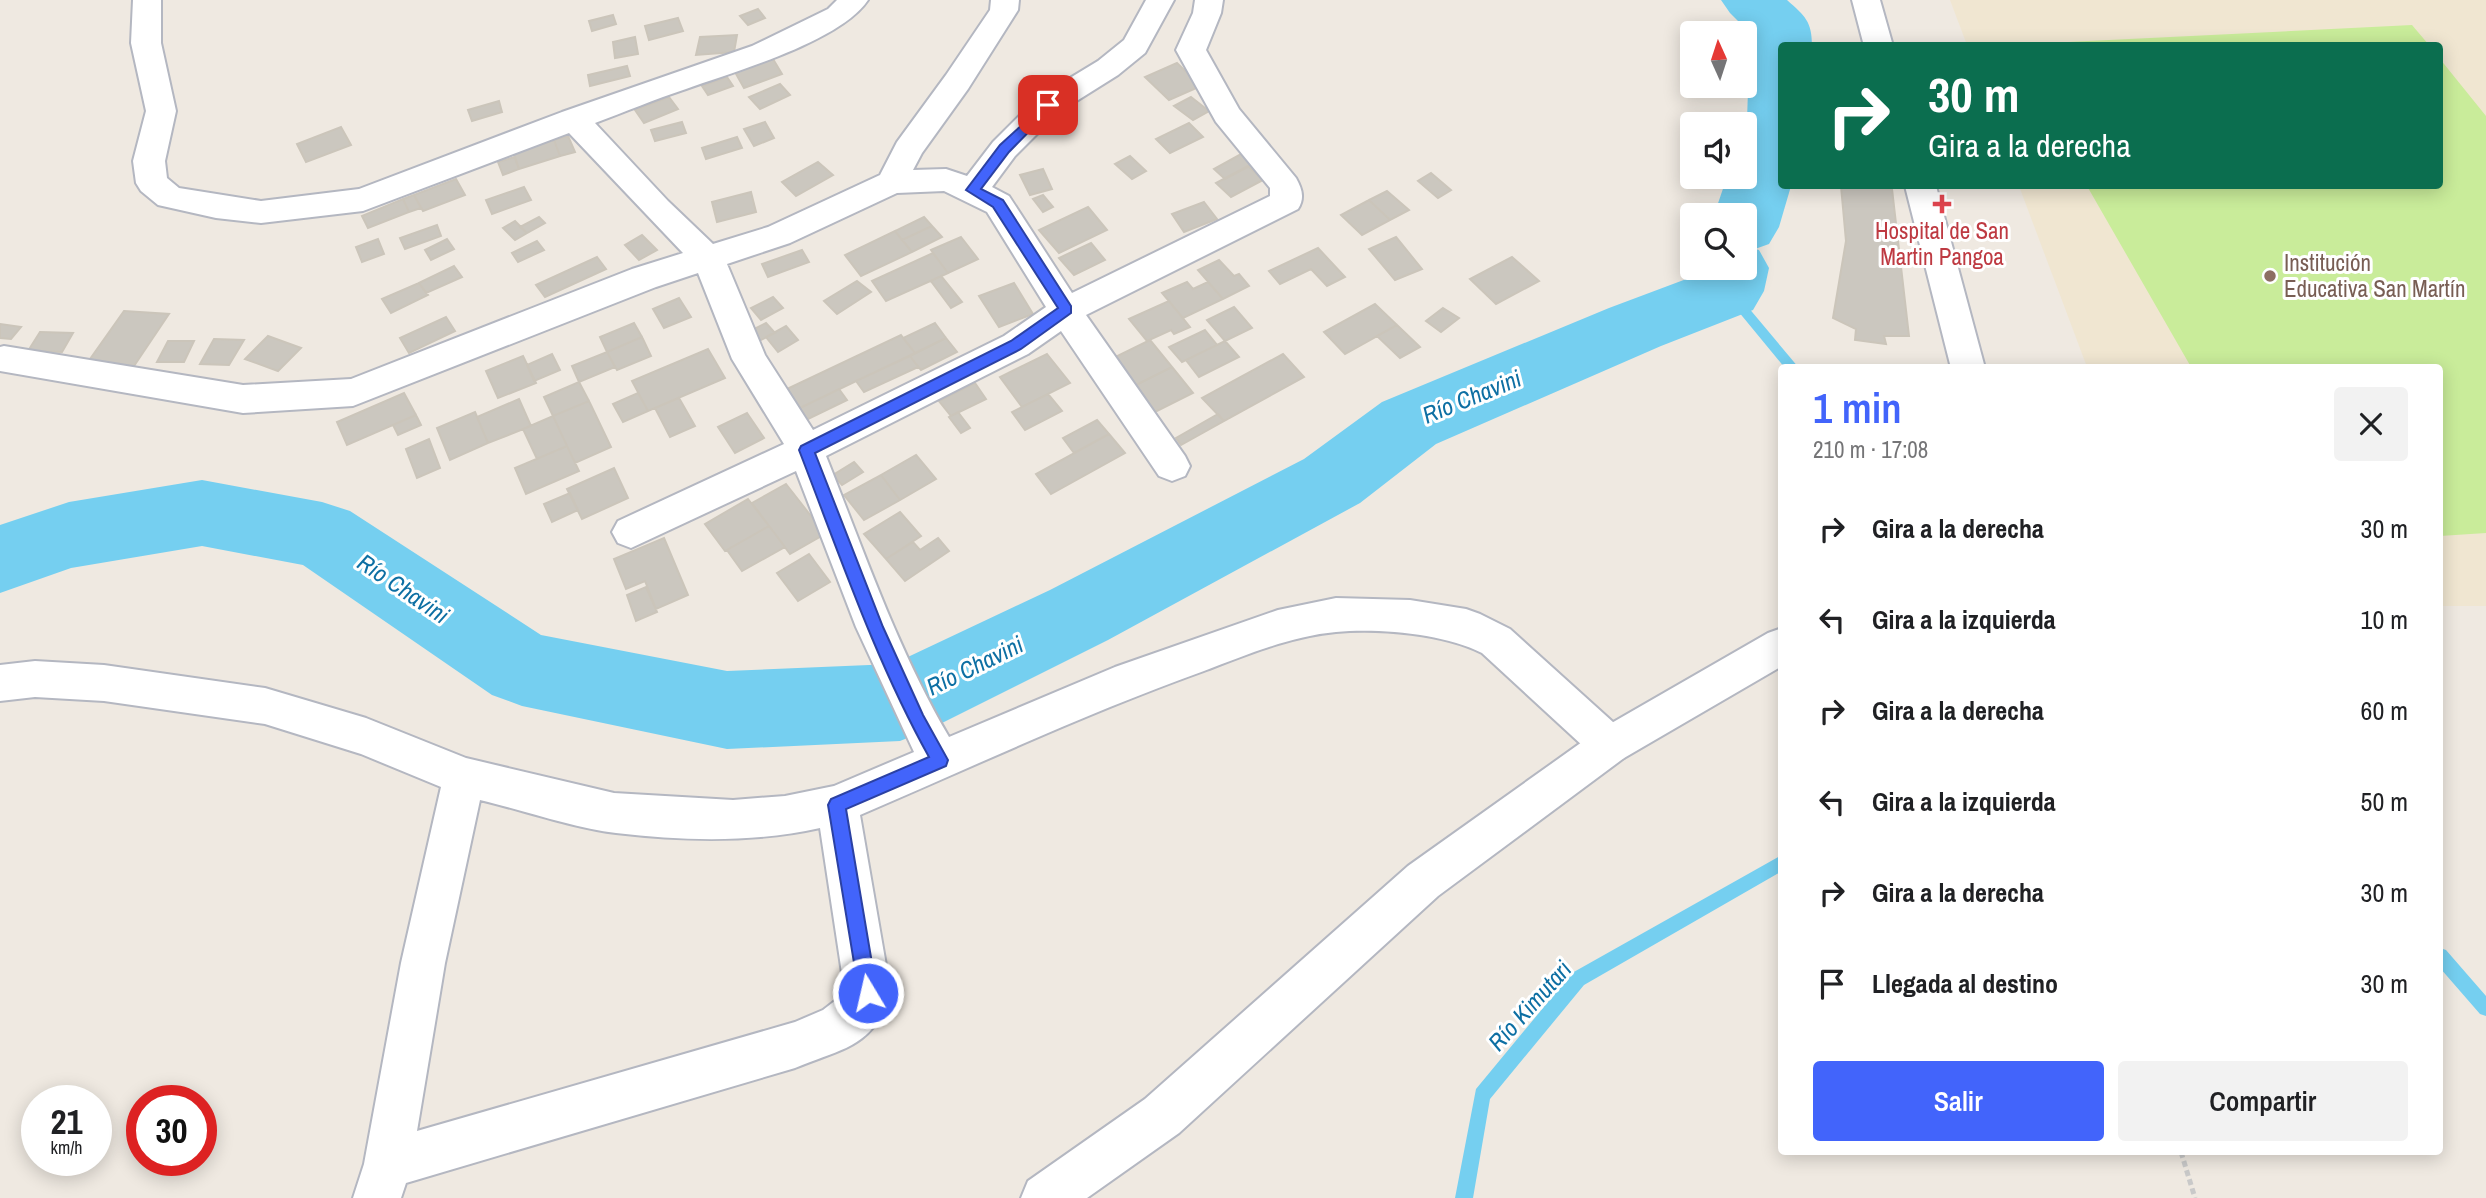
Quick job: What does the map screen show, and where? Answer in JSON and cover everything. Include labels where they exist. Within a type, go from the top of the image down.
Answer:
[{"type":"street","points":[[147,0],[146,43],[161,111],[149,160],[152,183],[169,197],[216,208],[261,212],[363,200],[573,119],[762,53],[838,15],[853,0]]},
{"type":"street","points":[[892,182],[908,149],[957,82],[1004,10],[1005,0]]},
{"type":"street","points":[[973,190],[1004,149],[1048,105],[1108,68],[1135,46],[1160,0]]},
{"type":"street","points":[[631,532],[806,450],[1016,345],[1066,310],[1287,201],[1285,186],[1227,115],[1191,50],[1192,39],[1208,13],[1209,0]]},
{"type":"street","points":[[1866,0],[1878,42]]},
{"type":"street","points":[[573,119],[709,259],[749,359],[806,450],[875,627],[917,720],[940,760]]},
{"type":"street","points":[[4,359],[243,399],[352,392],[644,278],[779,235],[892,182],[946,180],[973,190],[998,204],[1105,372],[1172,466]]},
{"type":"street","points":[[1921,189],[1967,364]]},
{"type":"street","points":[[0,682],[35,679],[104,683],[265,706],[366,737],[464,777],[614,813],[733,820],[785,816],[837,805],[1115,685],[1278,627],[1336,615],[1410,617],[1465,626],[1496,641],[1610,745]]},
{"type":"street","points":[[1045,1198],[1162,1116],[1423,881],[1610,745],[1778,647]]},
{"type":"street","points":[[464,777],[423,963],[382,1181],[795,1045],[850,1021],[862,1012],[868,993],[837,805]]},
{"type":"path","points":[[2181,1155],[2195,1198]]},
{"type":"shaded area","name":"Institución Educativa San Martín","points":[[1950,0],[2486,0],[2486,606],[2443,606],[2443,364],[2086,364],[2020,189],[2443,189],[2443,42],[1966,42]]},
{"type":"green space","points":[[2412,25],[2426,42],[2069,42]]},
{"type":"green space","name":"Institución Educativa San Martín","points":[[2443,63],[2486,116],[2486,533],[2443,536],[2443,364],[2189,364],[2089,189],[2443,189]]},
{"type":"building","points":[[758,9],[765,18],[748,25],[740,16]]},
{"type":"building","points":[[613,15],[616,24],[592,31],[589,21]]},
{"type":"building","points":[[678,18],[683,31],[649,40],[645,26]]},
{"type":"building","points":[[737,35],[734,52],[696,55],[700,37]]},
{"type":"building","points":[[635,37],[638,54],[615,58],[613,42]]},
{"type":"building","points":[[773,59],[782,74],[744,88],[735,72]]},
{"type":"building","points":[[1177,63],[1201,86],[1169,100],[1145,77]]},
{"type":"building","points":[[627,66],[630,76],[590,86],[588,75]]},
{"type":"building","points":[[727,77],[733,86],[708,95],[702,86]]},
{"type":"building","points":[[780,84],[790,95],[760,109],[749,97]]},
{"type":"building","points":[[669,97],[678,109],[644,123],[635,110]]},
{"type":"building","points":[[1191,97],[1209,111],[1193,120],[1174,106]]},
{"type":"building","points":[[499,101],[502,112],[472,121],[468,110]]},
{"type":"building","points":[[682,122],[686,133],[655,141],[651,130]]},
{"type":"building","points":[[765,122],[774,138],[754,146],[744,129]]},
{"type":"building","points":[[1189,123],[1203,137],[1170,153],[1156,139]]},
{"type":"building","points":[[341,127],[351,145],[306,162],[297,144]]},
{"type":"building","points":[[568,136],[575,152],[560,156],[554,140]]},
{"type":"building","points":[[737,137],[742,148],[706,159],[702,148]]},
{"type":"building","points":[[554,140],[560,156],[519,169],[513,153]]},
{"type":"building","points":[[1243,153],[1255,163],[1225,179],[1214,169]]},
{"type":"building","points":[[1130,156],[1146,171],[1132,179],[1115,164]]},
{"type":"building","points":[[515,157],[519,169],[503,175],[498,162]]},
{"type":"building","points":[[818,162],[833,175],[796,196],[782,182]]},
{"type":"building","points":[[1248,166],[1263,180],[1231,197],[1216,183]]},
{"type":"building","points":[[1043,169],[1052,189],[1030,195],[1020,175]]},
{"type":"building","points":[[1431,173],[1451,190],[1438,198],[1418,181]]},
{"type":"building","points":[[456,179],[465,195],[423,211],[414,195]]},
{"type":"building","points":[[524,187],[531,200],[492,214],[486,200]]},
{"type":"building","points":[[1841,189],[1892,189],[1909,336],[1884,336],[1886,344],[1855,340],[1856,329],[1833,318],[1846,241]]},
{"type":"building","points":[[1387,191],[1409,210],[1390,220],[1369,200]]},
{"type":"building","points":[[751,192],[756,212],[717,222],[712,202]]},
{"type":"building","points":[[414,195],[421,208],[409,212],[403,199]]},
{"type":"building","points":[[1043,195],[1053,207],[1043,212],[1033,199]]},
{"type":"building","points":[[403,199],[409,212],[368,228],[362,216]]},
{"type":"building","points":[[1369,200],[1390,220],[1362,235],[1341,215]]},
{"type":"building","points":[[1204,202],[1217,219],[1184,232],[1172,214]]},
{"type":"building","points":[[1088,207],[1107,230],[1059,253],[1039,230]]},
{"type":"building","points":[[539,217],[545,223],[527,233],[520,227]]},
{"type":"building","points":[[924,217],[932,226],[902,240],[895,231]]},
{"type":"building","points":[[515,221],[527,233],[515,240],[503,228]]},
{"type":"building","points":[[437,225],[441,236],[405,249],[400,238]]},
{"type":"building","points":[[932,226],[942,237],[912,252],[902,240]]},
{"type":"building","points":[[895,231],[912,252],[861,276],[845,255]]},
{"type":"building","points":[[642,235],[657,250],[639,260],[625,245]]},
{"type":"building","points":[[961,237],[978,259],[948,273],[931,250]]},
{"type":"building","points":[[1396,237],[1422,269],[1395,280],[1369,249]]},
{"type":"building","points":[[378,239],[384,254],[362,262],[356,247]]},
{"type":"building","points":[[447,239],[454,249],[431,260],[425,250]]},
{"type":"building","points":[[537,241],[544,250],[518,262],[512,253]]},
{"type":"building","points":[[1091,243],[1105,260],[1074,275],[1059,258]]},
{"type":"building","points":[[1318,248],[1345,277],[1327,286],[1311,269],[1280,284],[1269,271]]},
{"type":"building","points":[[802,250],[809,262],[768,277],[762,264]]},
{"type":"building","points":[[933,253],[948,273],[886,301],[872,281]]},
{"type":"building","points":[[597,257],[606,269],[545,297],[536,285]]},
{"type":"building","points":[[1512,257],[1539,281],[1496,304],[1470,279]]},
{"type":"building","points":[[1219,260],[1234,276],[1239,274],[1249,286],[1223,299],[1198,270]]},
{"type":"building","points":[[454,266],[462,277],[426,293],[419,283]]},
{"type":"building","points":[[941,276],[962,302],[951,308],[931,281]]},
{"type":"building","points":[[857,281],[871,292],[837,314],[824,301]]},
{"type":"building","points":[[1187,282],[1193,289],[1208,282],[1223,299],[1183,318],[1162,293]]},
{"type":"building","points":[[419,283],[428,295],[391,313],[382,299]]},
{"type":"building","points":[[1014,283],[1033,314],[999,327],[979,296]]},
{"type":"building","points":[[773,297],[783,308],[761,320],[751,308]]},
{"type":"building","points":[[679,298],[691,317],[664,328],[653,309]]},
{"type":"building","points":[[1169,301],[1190,327],[1174,334],[1171,330],[1147,341],[1129,319]]},
{"type":"building","points":[[1375,304],[1397,325],[1345,354],[1324,332]]},
{"type":"building","points":[[1234,307],[1252,328],[1225,341],[1207,320]]},
{"type":"building","points":[[1443,308],[1459,318],[1441,332],[1426,321]]},
{"type":"building","points":[[124,311],[169,314],[134,366],[88,362]]},
{"type":"building","points":[[446,317],[455,331],[409,353],[400,338]]},
{"type":"building","points":[[634,323],[642,337],[607,352],[600,337]]},
{"type":"building","points":[[766,323],[775,333],[753,344],[744,334]]},
{"type":"building","points":[[935,323],[946,338],[915,353],[903,338]]},
{"type":"building","points":[[0,324],[21,327],[11,339],[0,338]]},
{"type":"building","points":[[1397,325],[1420,347],[1400,358],[1377,336]]},
{"type":"building","points":[[786,326],[798,340],[778,352],[766,337]]},
{"type":"building","points":[[1205,330],[1217,345],[1182,362],[1169,347]]},
{"type":"building","points":[[40,332],[73,333],[62,352],[28,351]]},
{"type":"building","points":[[901,335],[915,353],[798,409],[785,390]]},
{"type":"building","points":[[268,336],[301,348],[278,371],[245,359]]},
{"type":"building","points":[[642,337],[651,356],[617,370],[607,352]]},
{"type":"building","points":[[946,338],[957,352],[921,370],[910,356]]},
{"type":"building","points":[[214,339],[244,340],[229,365],[200,364]]},
{"type":"building","points":[[1150,340],[1172,367],[1130,388],[1109,360]]},
{"type":"building","points":[[168,341],[194,341],[184,362],[157,362]]},
{"type":"building","points":[[1225,341],[1239,357],[1199,377],[1186,360]]},
{"type":"building","points":[[708,349],[725,378],[648,411],[632,381]]},
{"type":"building","points":[[607,352],[615,367],[579,382],[572,366]]},
{"type":"building","points":[[552,354],[560,370],[534,381],[527,365]]},
{"type":"building","points":[[1047,354],[1070,383],[1022,407],[1000,377]]},
{"type":"building","points":[[1283,354],[1304,377],[1224,421],[1202,398]]},
{"type":"building","points":[[523,356],[536,383],[498,398],[486,371]]},
{"type":"building","points":[[910,356],[918,367],[864,392],[856,381]]},
{"type":"building","points":[[1172,367],[1193,393],[1151,414],[1130,388]]},
{"type":"building","points":[[579,382],[589,401],[553,416],[544,397]]},
{"type":"building","points":[[975,383],[986,399],[951,416],[939,401]]},
{"type":"building","points":[[839,389],[847,400],[806,420],[798,409]]},
{"type":"building","points":[[404,393],[416,415],[347,445],[337,422]]},
{"type":"building","points":[[638,393],[648,411],[623,422],[613,404]]},
{"type":"building","points":[[1048,394],[1062,411],[1025,430],[1012,412]]},
{"type":"building","points":[[679,398],[695,426],[670,437],[655,408]]},
{"type":"building","points":[[519,399],[531,426],[488,443],[477,417]]},
{"type":"building","points":[[589,401],[611,447],[575,463],[553,416]]},
{"type":"building","points":[[475,412],[488,443],[450,460],[437,428]]},
{"type":"building","points":[[958,412],[970,428],[961,433],[949,417]]},
{"type":"building","points":[[747,413],[764,438],[735,453],[718,427]]},
{"type":"building","points":[[1218,414],[1224,421],[1181,445],[1176,438]]},
{"type":"building","points":[[416,415],[421,425],[398,435],[393,425]]},
{"type":"building","points":[[553,416],[567,446],[537,459],[523,429]]},
{"type":"building","points":[[1097,420],[1109,434],[1074,453],[1063,438]]},
{"type":"building","points":[[1109,434],[1125,453],[1051,494],[1036,474]]},
{"type":"building","points":[[429,439],[440,468],[417,478],[406,449]]},
{"type":"building","points":[[567,446],[579,471],[526,494],[515,468]]},
{"type":"building","points":[[916,455],[936,479],[900,500],[881,475]]},
{"type":"building","points":[[854,462],[863,472],[842,485],[833,475]]},
{"type":"building","points":[[614,468],[628,498],[582,519],[567,489]]},
{"type":"building","points":[[881,475],[900,500],[864,520],[844,495]]},
{"type":"building","points":[[786,484],[825,534],[790,554],[752,503]]},
{"type":"building","points":[[570,493],[578,510],[552,522],[544,504]]},
{"type":"building","points":[[748,499],[769,526],[725,551],[705,524]]},
{"type":"building","points":[[900,512],[921,536],[886,559],[864,534]]},
{"type":"building","points":[[769,526],[785,547],[742,571],[727,550]]},
{"type":"building","points":[[664,538],[688,595],[656,609],[645,581],[626,589],[614,559]]},
{"type":"building","points":[[938,538],[949,551],[905,581],[886,559],[913,542],[920,550]]},
{"type":"building","points":[[809,554],[830,582],[798,601],[777,573]]},
{"type":"building","points":[[646,587],[657,612],[636,621],[627,595]]},
{"type":"waterway","name":"Río Chavini","points":[[1751,0],[1781,28],[1781,42]]},
{"type":"waterway","name":"Río Chavini","points":[[1751,203],[1778,132]]},
{"type":"waterway","name":"Río Chavini","points":[[0,559],[69,535],[202,513],[322,535],[522,669],[727,710],[900,702],[1079,615],[1332,481],[1409,423],[1635,327],[1728,291],[1731,280]]},
{"type":"waterway","name":"Río Kimutari","points":[[1728,291],[1790,364]]},
{"type":"waterway","name":"Río Kimutari","points":[[1464,1198],[1482,1095],[1578,979],[1778,864]]},
{"type":"waterway","points":[[2443,959],[2486,1008]]},
{"type":"place","name":"Hospital de San Martin Pangoa","points":[[1942,204]]},
{"type":"place","name":"Institución Educativa San Martín","points":[[2270,276]]},
{"type":"route","points":[[868,993],[837,805],[940,760],[917,720],[875,627],[806,450],[1016,345],[1066,310],[998,204],[973,190],[1004,149],[1048,105]]}]
